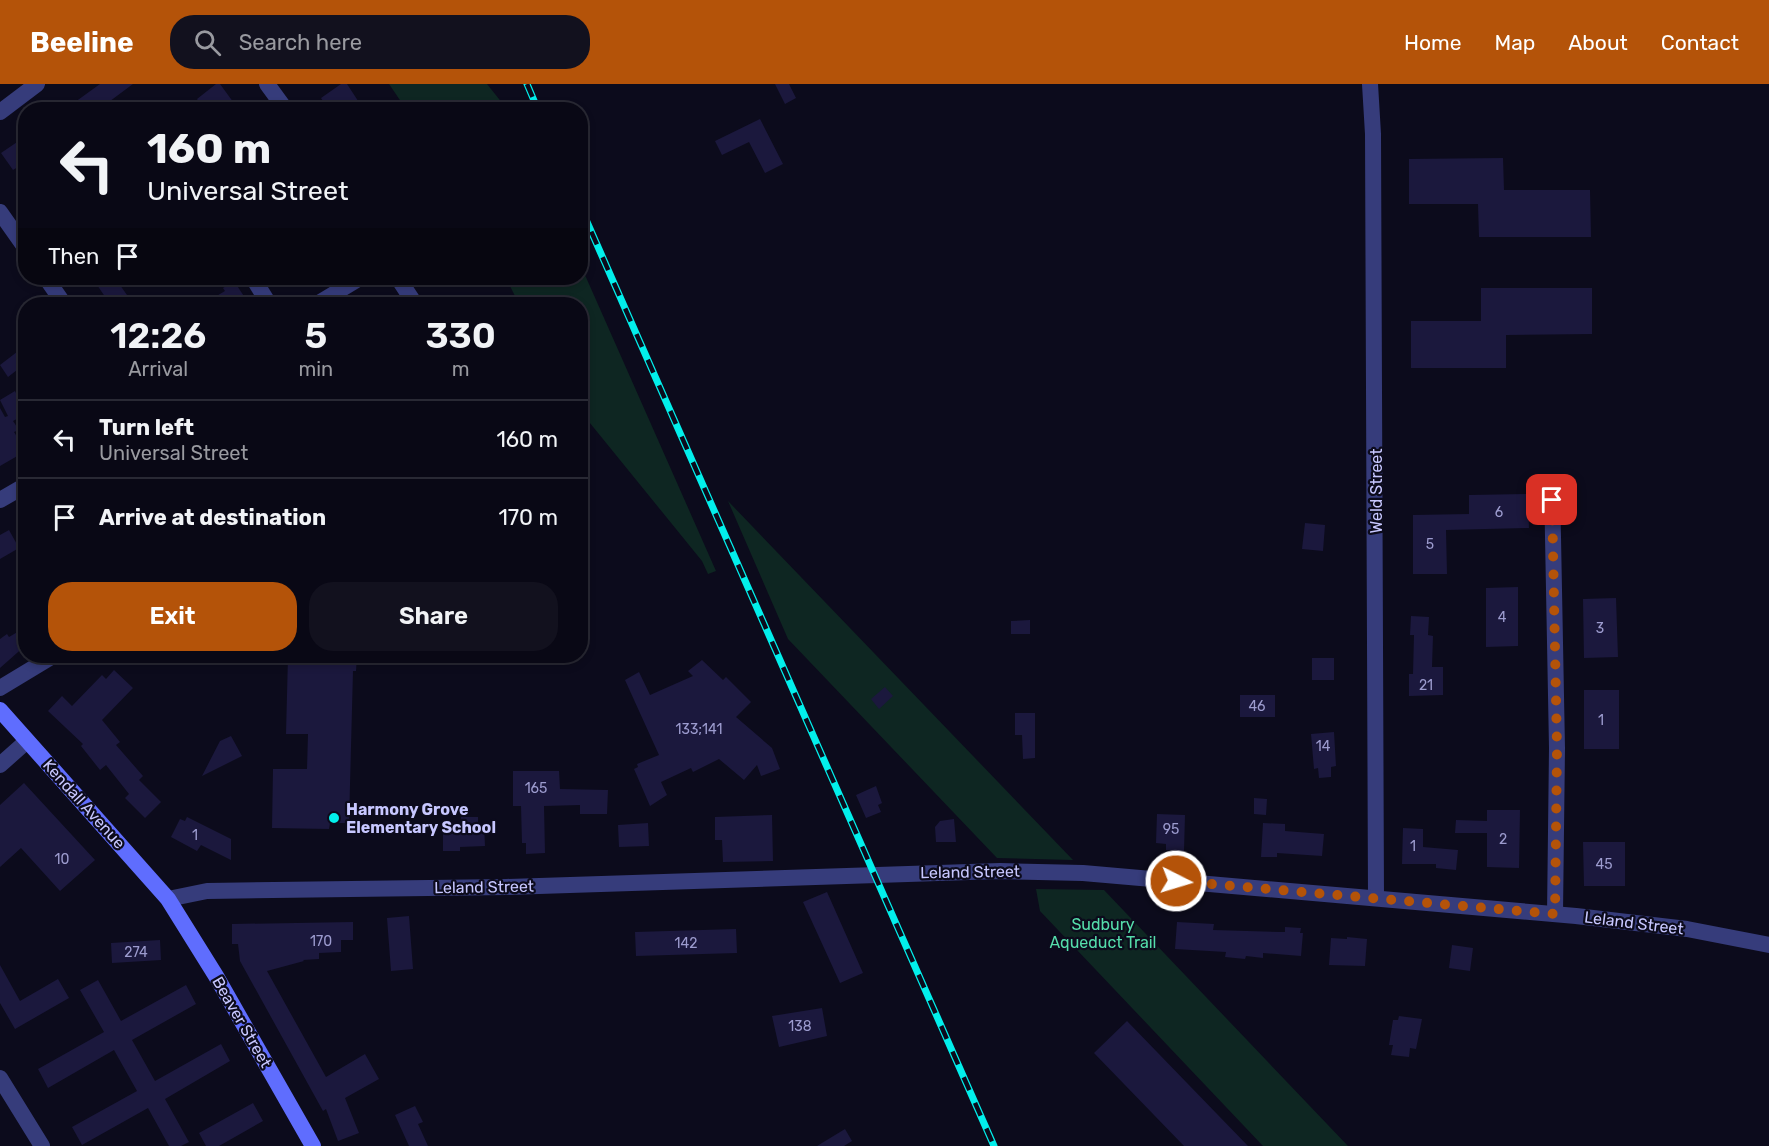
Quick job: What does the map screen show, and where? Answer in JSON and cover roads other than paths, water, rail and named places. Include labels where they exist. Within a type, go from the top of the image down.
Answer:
[{"type":"main road","name":"Kendall Avenue","points":[[0,710],[168,899]]},
{"type":"main road","name":"Beaver Street","points":[[168,899],[216,976],[313,1146]]},
{"type":"street","points":[[0,112],[37,84]]},
{"type":"street","points":[[267,84],[280,102]]},
{"type":"street","name":"Weld Street","points":[[1370,84],[1373,134],[1376,458],[1376,898]]},
{"type":"street","points":[[0,212],[18,238]]},
{"type":"street","points":[[329,297],[348,285]]},
{"type":"street","points":[[1552,484],[1557,748],[1555,914]]},
{"type":"street","points":[[0,500],[18,490]]},
{"type":"street","points":[[0,688],[41,663]]},
{"type":"street","points":[[0,765],[27,741]]},
{"type":"street","name":"Leland Street","points":[[168,899],[224,890],[506,887],[995,871],[1083,873],[1555,914],[1687,928],[1769,945]]},
{"type":"street","points":[[0,1078],[42,1146]]},
{"type":"railway","points":[[527,84],[535,102]]},
{"type":"railway","points":[[588,224],[994,1146]]},
{"type":"place","name":"Harmony Grove Elementary School","points":[[334,818]]},
{"type":"park label","name":"Sudbury Aqueduct Trail","points":[[1103,933]]}]
